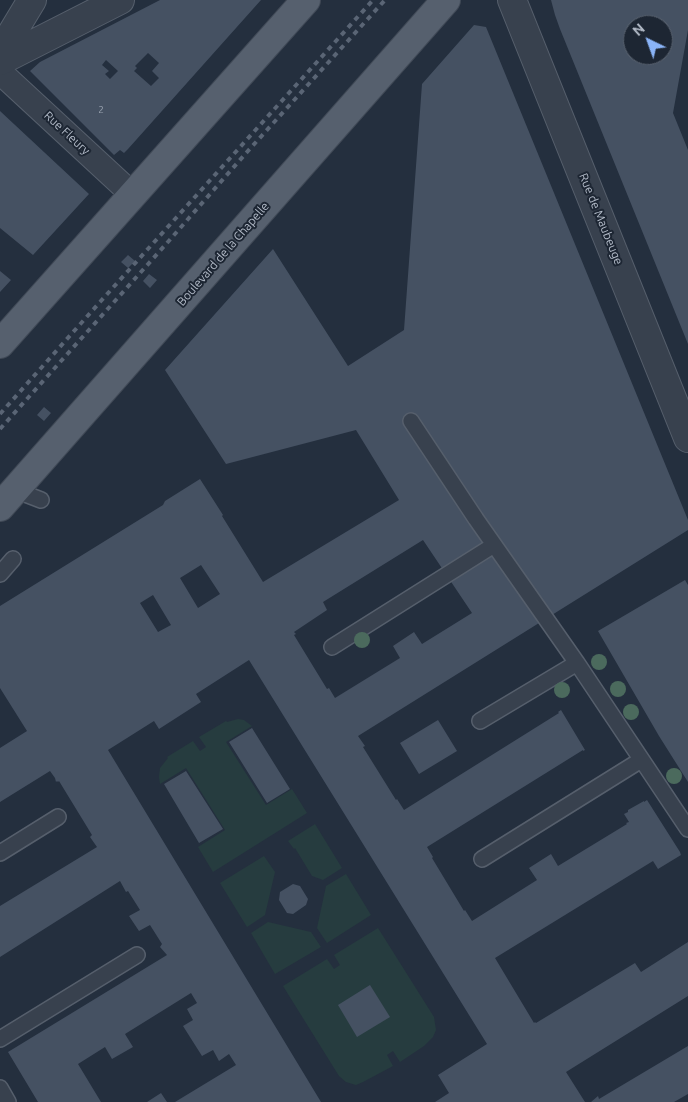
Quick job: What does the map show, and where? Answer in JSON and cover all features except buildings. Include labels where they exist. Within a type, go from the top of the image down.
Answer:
[{"type":"main road","points":[[0,344],[306,0]]},
{"type":"main road","name":"Boulevard de la Chapelle","points":[[8,498],[446,0]]},
{"type":"street","points":[[0,53],[32,0]]},
{"type":"street","points":[[0,61],[120,0]]},
{"type":"street","name":"Rue de Maubeuge","points":[[512,0],[686,429]]},
{"type":"street","name":"Rue Fleury","points":[[0,72],[133,195]]},
{"type":"lane","points":[[411,421],[688,829]]},
{"type":"lane","points":[[8,498],[41,500]]},
{"type":"lane","points":[[332,647],[494,545]]},
{"type":"lane","points":[[0,574],[13,559]]},
{"type":"lane","points":[[480,721],[576,663]]},
{"type":"lane","points":[[482,859],[641,760]]},
{"type":"lane","points":[[0,853],[58,817]]},
{"type":"lane","points":[[0,1039],[137,955]]},
{"type":"lane","points":[[0,1088],[8,1102]]},
{"type":"green space","points":[[244,720],[252,726],[226,742],[266,805],[292,789],[307,813],[213,872],[198,847],[225,830],[186,768],[160,784],[160,768],[167,757],[193,741],[200,751],[206,747],[199,737],[226,721]]},
{"type":"green space","points":[[315,824],[342,868],[323,880],[312,876],[295,848],[288,841]]},
{"type":"green space","points":[[264,856],[275,872],[265,915],[247,927],[220,883]]},
{"type":"green space","points":[[346,874],[371,915],[327,943],[317,928],[326,886]]},
{"type":"green space","points":[[268,922],[311,932],[321,947],[275,974],[251,933]]},
{"type":"green space","points":[[378,928],[434,1017],[436,1030],[433,1037],[424,1046],[400,1062],[393,1051],[387,1055],[393,1066],[356,1085],[346,1082],[339,1076],[283,986],[327,959],[334,969],[340,965],[334,955]]},
{"type":"railway","points":[[0,414],[373,0]]},
{"type":"railway","points":[[0,429],[385,0]]}]
